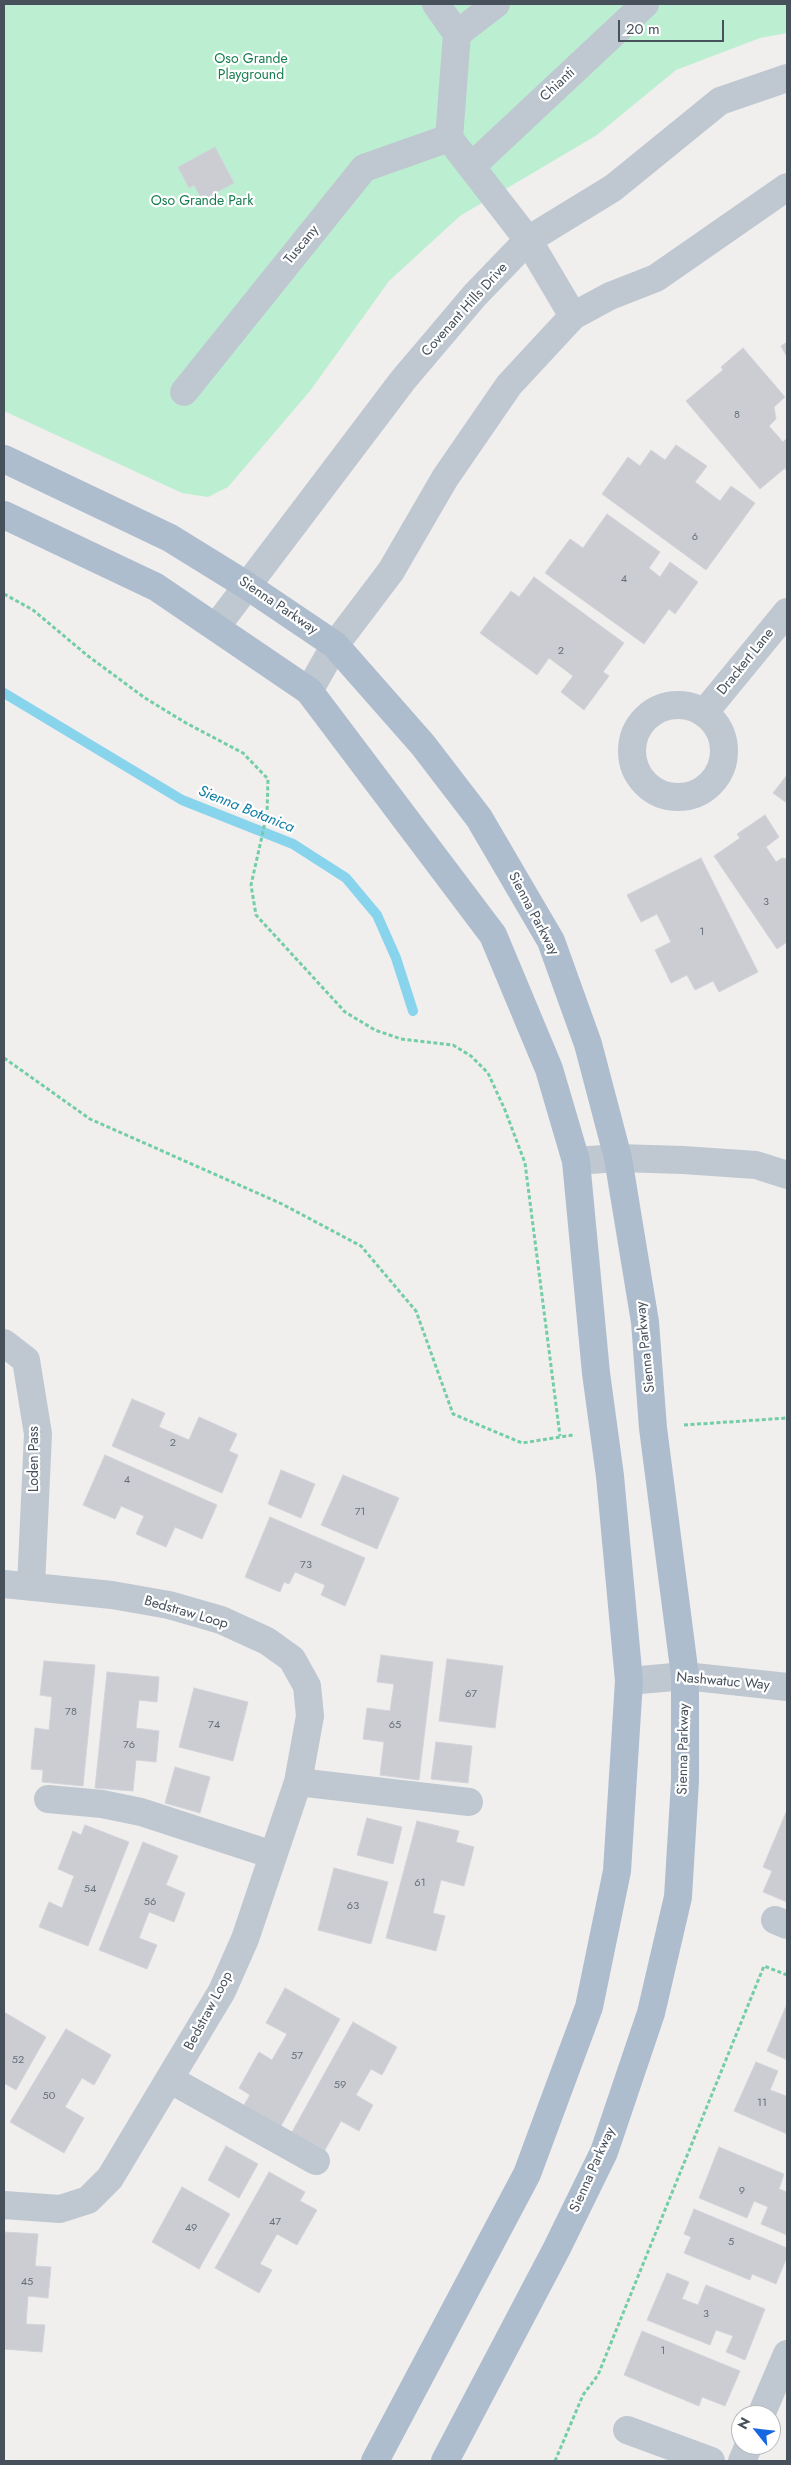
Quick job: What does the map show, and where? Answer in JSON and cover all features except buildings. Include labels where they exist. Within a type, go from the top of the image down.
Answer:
[{"type":"main road","name":"Sienna Parkway","points":[[4,460],[170,538],[246,584],[335,645],[423,745],[479,818],[551,941],[588,1044],[618,1158],[646,1322],[653,1428],[685,1676],[685,1782],[678,1898],[651,2013],[604,2152],[557,2248],[445,2461]]},
{"type":"main road","points":[[4,515],[156,587],[309,691],[493,935],[549,1069],[576,1161],[596,1372],[606,1433],[629,1681],[617,1870],[589,2007],[527,2174],[375,2461]]},
{"type":"street","points":[[436,4],[457,34],[449,138],[528,240],[573,316]]},
{"type":"street","points":[[457,34],[496,4]]},
{"type":"street","name":"Chianti","points":[[472,166],[646,4]]},
{"type":"street","name":"Covenant Hills Drive","points":[[216,627],[246,584],[402,380],[475,295],[528,240],[613,188],[720,101],[785,82]]},
{"type":"street","name":"Tuscany","points":[[184,392],[364,168],[449,138]]},
{"type":"street","points":[[309,691],[335,645],[391,571],[445,478],[509,385],[573,316],[610,296],[656,278],[787,187]]},
{"type":"street","name":"Drackert Lane","points":[[704,713],[787,612]]},
{"type":"street","points":[[576,1161],[618,1158],[756,1165],[787,1175]]},
{"type":"street","name":"Loden Pass","points":[[4,1343],[26,1360],[38,1434],[31,1586]]},
{"type":"street","name":"Bedstraw Loop","points":[[4,1584],[112,1594],[169,1605],[221,1620],[267,1641],[292,1659],[307,1686],[310,1716],[298,1782],[245,1939],[222,1991],[171,2080],[110,2178],[88,2200],[60,2209],[4,2205]]},
{"type":"street","name":"Nashwatuc Way","points":[[629,1681],[685,1676],[787,1687]]},
{"type":"street","points":[[298,1782],[469,1802]]},
{"type":"street","points":[[48,1799],[102,1804],[141,1812],[273,1855]]},
{"type":"street","points":[[171,2080],[316,2161]]},
{"type":"street","points":[[766,2405],[787,2354]]},
{"type":"street","points":[[627,2430],[711,2461]]},
{"type":"path","points":[[4,594],[33,610],[88,656],[145,698],[243,754],[268,779],[267,814],[251,885],[256,914],[345,1012],[375,1030],[401,1039],[453,1045],[471,1056],[488,1073],[506,1110],[525,1163],[560,1436]]},
{"type":"path","points":[[4,1058],[90,1119],[282,1204],[361,1246],[416,1310],[453,1414],[522,1443],[560,1436],[606,1433]]},
{"type":"path","points":[[653,1428],[731,1420],[787,1418]]},
{"type":"path","points":[[555,2461],[583,2395],[598,2375],[764,1966],[787,1975]]},
{"type":"green space","name":"Oso Grande Park","points":[[4,4],[787,4],[787,33],[760,38],[676,70],[597,135],[460,216],[389,281],[310,391],[228,487],[208,497],[182,493],[4,411]]},
{"type":"waterway","name":"Sienna Botanica","points":[[4,693],[182,800],[293,844],[346,878],[377,915],[396,958],[413,1011]]},
{"type":"park label","name":"Oso Grande Playground","points":[[251,68]]}]
